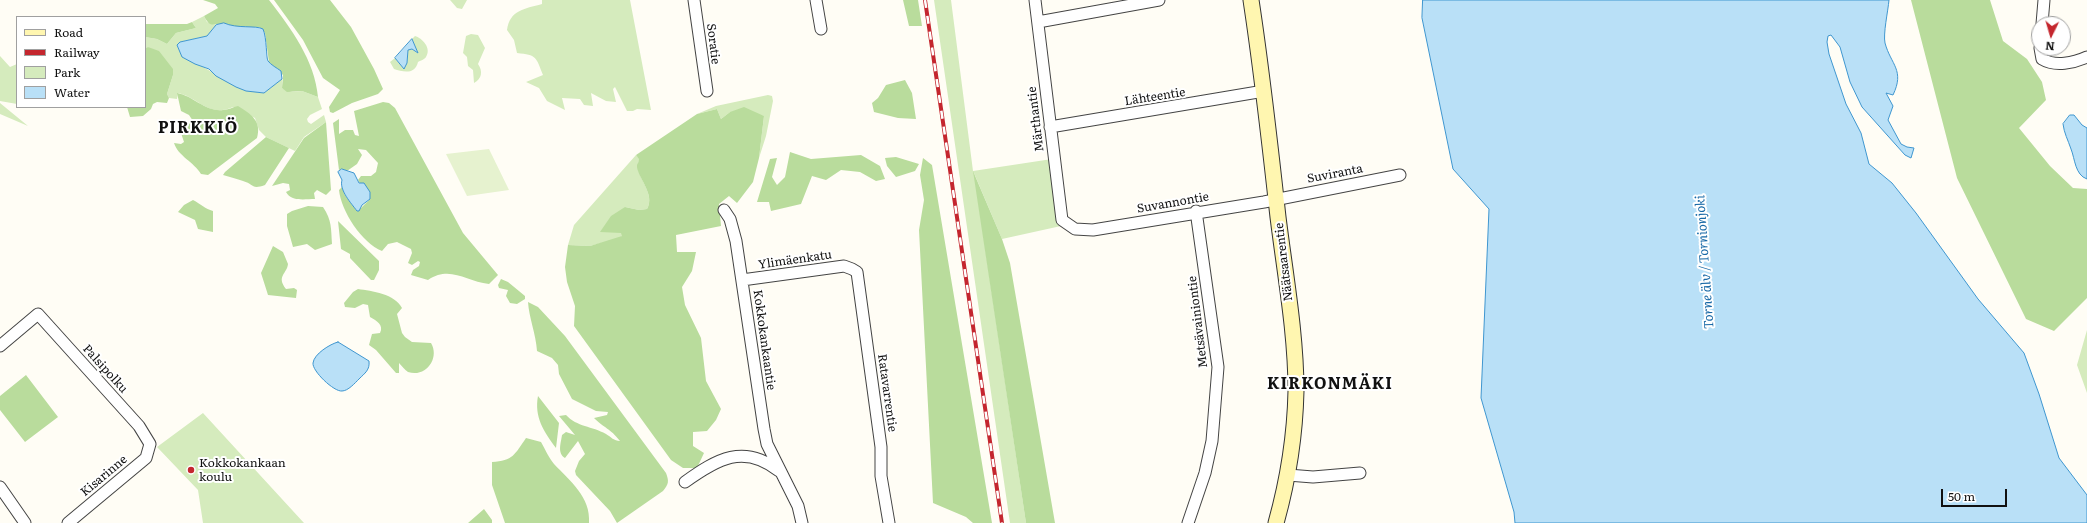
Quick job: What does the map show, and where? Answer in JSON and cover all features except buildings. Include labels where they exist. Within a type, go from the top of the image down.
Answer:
[{"type":"street","name":"Soratie","points":[[694,0],[707,91]]},
{"type":"street","points":[[816,0],[821,29]]},
{"type":"street","name":"Märthantie","points":[[1035,0],[1062,220],[1075,229]]},
{"type":"street","points":[[1038,22],[1159,0]]},
{"type":"street","name":"Näätsaarentie","points":[[1251,0],[1264,92],[1294,341],[1296,391],[1288,475],[1276,523]]},
{"type":"street","points":[[2043,16],[2044,0]]},
{"type":"street","points":[[2041,56],[2042,59],[2047,62],[2069,63],[2087,57]]},
{"type":"street","name":"Lähteentie","points":[[1050,127],[1264,92]]},
{"type":"street","name":"Suviranta","points":[[1276,199],[1400,175]]},
{"type":"street","name":"Suvannontie","points":[[1075,229],[1093,230],[1196,211],[1276,199]]},
{"type":"street","name":"Kokkokankaantie","points":[[724,210],[730,219],[736,241],[767,444],[798,506],[802,523]]},
{"type":"street","name":"Metsävainiontie","points":[[1188,523],[1205,474],[1212,441],[1218,367],[1196,211]]},
{"type":"street","name":"Ylimäenkatu","points":[[742,280],[844,266],[852,268]]},
{"type":"street","name":"Ratavarrentie","points":[[852,268],[859,277],[881,447],[881,476],[890,523]]},
{"type":"street","name":"Palsipolku","points":[[0,346],[38,314],[139,426],[150,444]]},
{"type":"street","name":"Kisarinne","points":[[68,523],[146,458],[150,444]]},
{"type":"street","points":[[685,482],[709,465],[735,456],[750,456],[762,461],[781,473]]},
{"type":"street","points":[[1288,475],[1313,477],[1360,473]]},
{"type":"street","points":[[0,487],[25,523]]},
{"type":"green space","points":[[203,0],[269,0],[286,22],[301,46],[312,71],[318,97],[302,91],[287,92],[282,88],[283,75],[269,62],[265,33],[259,27],[240,28],[226,24],[209,23],[204,16],[218,8],[215,4]]},
{"type":"green space","points":[[274,0],[330,0],[351,27],[383,89],[378,94],[352,103],[333,113],[330,112],[329,107],[340,90],[323,78],[303,40]]},
{"type":"green space","points":[[450,0],[467,0],[462,9],[457,8]]},
{"type":"green space","points":[[542,0],[630,0],[651,110],[637,109],[627,111],[615,87],[613,89],[616,102],[606,101],[591,93],[593,106],[584,105],[580,99],[562,98],[565,110],[547,101],[539,88],[526,82],[543,75],[539,64],[532,56],[517,53],[514,40],[507,30],[511,18],[515,14],[524,9],[542,4]]},
{"type":"green space","points":[[903,0],[918,0],[922,26],[909,26]]},
{"type":"green space","points":[[934,0],[951,0],[973,171],[1052,159],[1061,226],[1002,239],[974,173],[1026,523],[1010,523]]},
{"type":"green space","points":[[1911,0],[1990,0],[2003,41],[2027,59],[2042,82],[2046,100],[2019,128],[2050,166],[2073,188],[2087,189],[2087,298],[2054,331],[2026,319],[1957,178]]},
{"type":"green space","points":[[204,16],[207,22],[216,25],[207,36],[180,42],[177,45],[182,57],[241,88],[252,91],[264,93],[282,79],[282,88],[292,92],[302,91],[318,97],[322,109],[310,115],[307,119],[308,122],[311,124],[324,115],[326,122],[304,137],[295,151],[266,137],[259,130],[255,118],[233,107],[224,110],[217,110],[204,106],[192,98],[178,93],[177,99],[169,98],[167,94],[173,75],[148,47],[146,48],[146,37],[157,39],[167,44],[176,33],[196,28],[192,22]]},
{"type":"green space","points":[[192,22],[196,28],[176,33],[167,44],[157,39],[146,37],[146,24],[187,24]]},
{"type":"green space","points":[[471,34],[478,35],[485,48],[478,64],[481,69],[481,75],[474,83],[473,70],[468,66],[467,57],[463,53],[466,36]]},
{"type":"green space","points":[[415,36],[423,41],[427,47],[428,54],[424,59],[418,62],[411,71],[405,72],[394,69],[390,62],[395,58],[403,68],[407,63],[408,50],[412,49],[418,53],[412,39]]},
{"type":"green space","points":[[146,48],[159,51],[173,69],[173,75],[167,94],[169,98],[167,103],[157,102],[153,104],[151,109],[143,116],[130,117],[127,108],[146,108]]},
{"type":"green space","points":[[0,56],[10,67],[16,64],[16,104],[0,101]]},
{"type":"green space","points":[[905,80],[912,93],[916,119],[898,118],[874,112],[872,103],[878,98],[886,85]]},
{"type":"green space","points":[[177,93],[189,97],[211,109],[225,110],[238,106],[251,115],[257,123],[257,138],[208,175],[201,174],[179,152],[174,143],[181,144],[184,142],[179,127],[193,121],[189,115],[181,111]]},
{"type":"green space","points":[[768,95],[772,96],[773,101],[766,136],[759,158],[764,116],[730,112],[721,119],[717,109],[697,114],[716,106]]},
{"type":"green space","points":[[383,102],[389,103],[395,108],[463,233],[498,275],[489,284],[451,274],[436,276],[428,280],[411,275],[413,270],[419,266],[420,262],[418,261],[412,265],[408,263],[412,253],[411,249],[397,242],[388,244],[382,251],[374,247],[360,234],[348,216],[339,190],[342,187],[345,195],[354,207],[361,208],[370,199],[358,180],[361,176],[371,176],[376,172],[378,163],[366,150],[358,149],[362,155],[357,164],[347,171],[342,169],[339,170],[333,123],[339,119],[339,134],[345,130],[353,130],[355,135],[359,136],[354,111]]},
{"type":"green space","points":[[0,103],[28,126],[0,114]]},
{"type":"green space","points":[[744,107],[764,116],[759,158],[753,182],[737,203],[729,196],[719,204],[721,226],[676,235],[677,252],[696,252],[692,271],[682,287],[685,305],[701,338],[706,381],[721,409],[716,420],[707,431],[693,432],[693,446],[704,453],[697,468],[683,468],[671,460],[574,326],[575,306],[567,282],[565,267],[568,245],[590,246],[622,236],[621,233],[600,232],[611,216],[625,207],[639,210],[647,209],[649,203],[648,191],[639,174],[637,165],[639,159],[636,155],[697,114],[717,109],[721,119],[730,112]]},
{"type":"green space","points":[[326,122],[331,190],[326,195],[317,190],[314,193],[315,199],[295,199],[286,192],[290,190],[289,184],[283,183],[272,186],[304,138]]},
{"type":"green space","points":[[266,137],[289,148],[265,185],[255,187],[247,182],[223,175],[225,172]]},
{"type":"green space","points":[[489,149],[509,190],[467,196],[446,154]]},
{"type":"green space","points":[[790,152],[811,159],[861,155],[880,166],[885,179],[876,181],[860,172],[841,170],[826,180],[812,176],[801,204],[771,211],[769,202],[757,202],[770,159],[777,158],[772,177],[777,185],[785,177]]},
{"type":"green space","points":[[636,155],[640,159],[638,169],[648,191],[649,203],[647,209],[639,210],[625,207],[622,236],[620,238],[590,246],[568,245],[574,225]]},
{"type":"green space","points":[[896,157],[919,164],[915,171],[896,177],[887,166],[885,158]]},
{"type":"green space","points":[[923,158],[932,165],[992,523],[973,523],[966,517],[933,503],[919,230],[924,200],[920,175]]},
{"type":"green space","points":[[973,171],[1002,239],[1010,263],[1055,523],[1026,523]]},
{"type":"green space","points":[[193,200],[213,211],[213,232],[198,229],[195,220],[178,212],[184,205]]},
{"type":"green space","points":[[308,206],[323,207],[330,220],[332,244],[315,250],[307,244],[293,247],[287,226],[287,214]]},
{"type":"green space","points":[[338,221],[379,261],[379,270],[374,280],[371,280],[350,258],[350,254],[341,249]]},
{"type":"green space","points":[[273,246],[283,252],[288,264],[282,278],[283,285],[286,289],[294,288],[297,290],[296,298],[268,295],[261,273]]},
{"type":"green space","points":[[501,279],[508,282],[525,296],[525,299],[517,304],[510,303],[506,296],[508,290],[499,288],[498,285]]},
{"type":"green space","points":[[358,289],[389,296],[399,303],[402,308],[397,314],[402,333],[405,337],[412,342],[431,343],[434,355],[430,365],[426,369],[415,373],[408,372],[399,363],[399,373],[396,373],[376,350],[369,345],[372,334],[380,333],[380,325],[370,317],[368,305],[363,304],[355,308],[345,307],[344,303],[353,292]]},
{"type":"green space","points":[[528,302],[538,307],[565,336],[666,473],[668,482],[663,491],[617,523],[610,511],[576,475],[575,471],[579,461],[585,454],[578,441],[565,458],[561,453],[560,448],[562,435],[566,432],[575,435],[559,416],[566,415],[575,422],[601,431],[614,440],[620,441],[613,433],[594,418],[607,415],[608,412],[596,411],[572,399],[559,374],[558,365],[552,358],[537,351]]},
{"type":"green space","points":[[2087,330],[2087,393],[2077,365]]},
{"type":"green space","points":[[26,375],[58,417],[25,442],[0,410],[0,396]]},
{"type":"green space","points":[[538,396],[559,423],[556,448],[541,424],[537,411]]},
{"type":"green space","points":[[203,413],[304,523],[203,523],[198,490],[157,447]]},
{"type":"green space","points":[[526,438],[541,442],[554,464],[573,483],[587,505],[589,523],[505,523],[492,485],[492,462],[505,460],[513,456]]},
{"type":"green space","points":[[484,509],[492,520],[492,523],[468,523]]},
{"type":"water","name":"Torne älv / Tornionjoki","points":[[1423,0],[1889,0],[1885,28],[1885,43],[1896,68],[1898,79],[1893,95],[1886,93],[1893,106],[1888,120],[1901,144],[1914,148],[1911,158],[1905,155],[1862,107],[1850,82],[1840,47],[1831,35],[1828,36],[1827,42],[1829,54],[1846,104],[1861,133],[1869,164],[1892,183],[1916,213],[1978,299],[2024,353],[2039,394],[2059,458],[2087,495],[2087,523],[1515,523],[1514,512],[1481,398],[1489,209],[1453,169],[1422,18]]},
{"type":"water","points":[[224,23],[235,26],[256,27],[263,29],[268,61],[281,71],[282,79],[264,93],[246,91],[236,87],[216,76],[209,69],[182,57],[177,45],[180,42],[207,36],[216,25]]},
{"type":"water","points":[[412,39],[418,53],[412,49],[408,50],[407,63],[404,69],[395,58]]},
{"type":"water","points":[[2070,115],[2074,115],[2082,125],[2087,128],[2087,179],[2080,174],[2076,166],[2064,130],[2063,124]]},
{"type":"water","points":[[342,169],[354,173],[359,183],[364,183],[370,192],[370,199],[362,205],[359,211],[357,211],[342,188],[342,180],[338,172]]},
{"type":"water","points":[[338,342],[369,361],[369,367],[365,373],[347,390],[342,391],[329,385],[316,371],[313,363],[319,353]]},
{"type":"railway","points":[[925,0],[1002,523]]},
{"type":"place","name":"Kokkokankaan koulu","points":[[191,470]]},
{"type":"district","name":"PIRKKIÖ","points":[[198,128]]},
{"type":"district","name":"KIRKONMÄKI","points":[[1330,384]]}]
